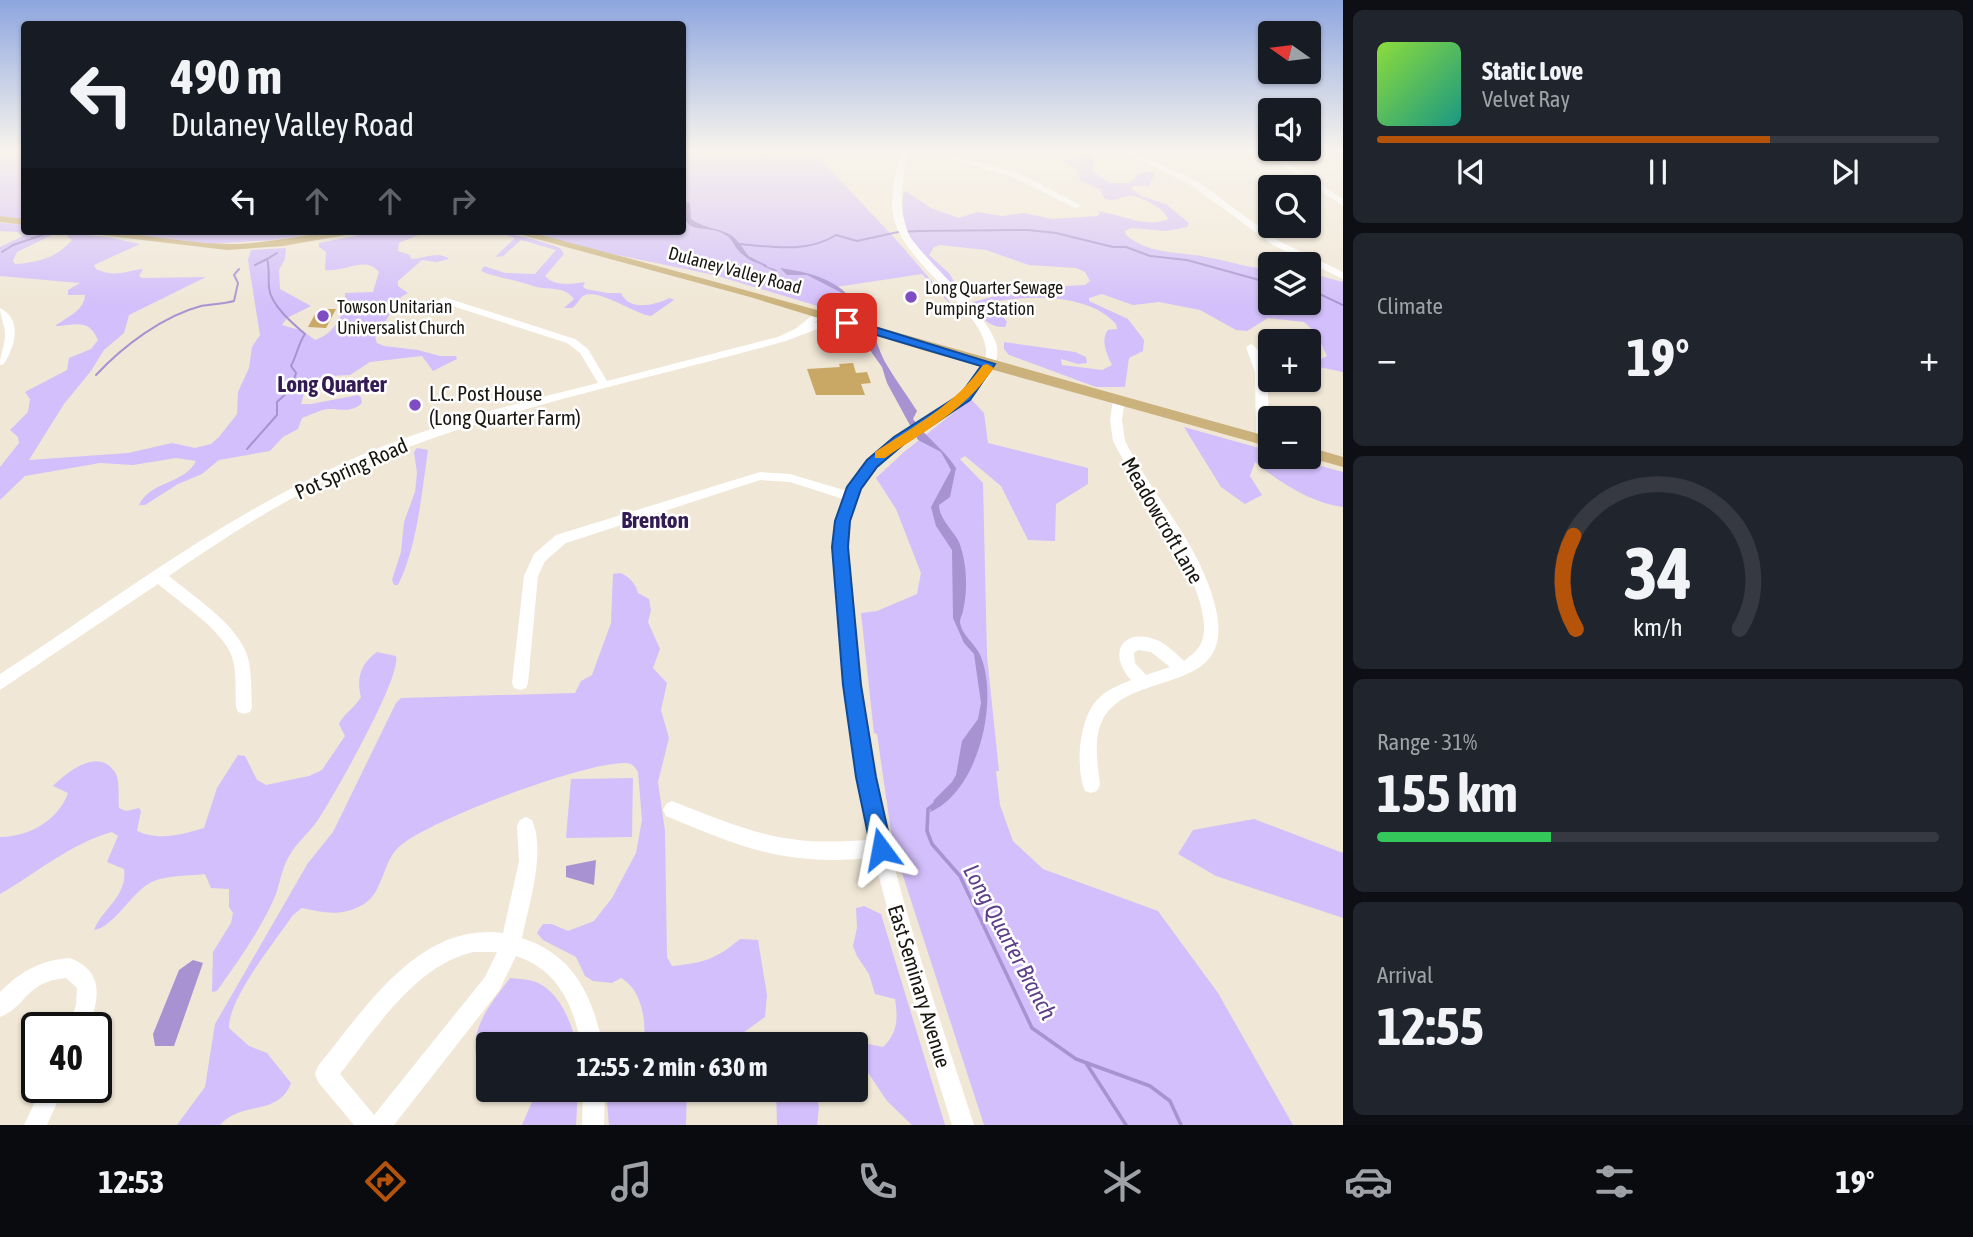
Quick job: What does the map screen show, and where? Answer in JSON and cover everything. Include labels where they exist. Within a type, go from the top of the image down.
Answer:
[{"type":"main road","points":[[0,219],[21,222]]},
{"type":"main road","points":[[126,235],[227,247],[283,243],[329,235]]},
{"type":"main road","name":"Dulaney Valley Road","points":[[528,235],[819,313],[989,364],[1258,439]]},
{"type":"main road","points":[[1321,456],[1343,462]]},
{"type":"street","points":[[896,202],[902,232],[918,258],[987,333],[992,351],[989,364]]},
{"type":"street","points":[[1071,202],[1078,206]]},
{"type":"street","points":[[1221,202],[1276,243],[1343,276]]},
{"type":"street","points":[[444,300],[571,341],[584,351],[605,386]]},
{"type":"street","points":[[0,311],[11,329],[11,339],[0,362]]},
{"type":"street","name":"Pot Spring Road","points":[[0,683],[262,511],[355,463],[441,430],[776,341],[799,331],[819,313]]},
{"type":"street","points":[[799,331],[819,325],[853,324]]},
{"type":"street","points":[[1251,347],[1261,372],[1263,406]]},
{"type":"street","name":"East Seminary Avenue","points":[[963,1125],[915,971],[881,849],[860,741],[841,558],[841,531],[850,496],[860,478],[878,456],[965,397],[989,364]]},
{"type":"street","name":"Meadowcroft Lane","points":[[1091,785],[1090,736],[1098,710],[1109,699],[1183,669],[1206,651],[1210,639],[1209,610],[1200,580],[1124,454],[1116,430],[1119,400]]},
{"type":"street","points":[[520,683],[531,576],[545,551],[567,536],[760,477],[790,478],[850,496]]},
{"type":"street","points":[[160,577],[225,633],[237,649],[243,668],[244,707]]},
{"type":"street","points":[[1143,683],[1125,658],[1126,650],[1136,643],[1155,646],[1183,669]]},
{"type":"street","points":[[672,810],[735,835],[778,846],[818,850],[881,849]]},
{"type":"street","points":[[380,1125],[485,993],[502,967],[511,944],[528,861],[526,826]]},
{"type":"street","points":[[368,1125],[326,1074],[410,977],[433,960],[466,943],[485,940],[537,952],[564,974],[584,1006],[589,1032]]},
{"type":"street","points":[[0,1007],[30,976],[49,968],[71,968],[87,984],[84,1012]]},
{"type":"street","points":[[593,1125],[594,1102]]},
{"type":"street","points":[[35,1125],[45,1103]]},
{"type":"shaded area","points":[[0,202],[21,202],[21,220],[0,217]]},
{"type":"shaded area","points":[[686,202],[861,202],[966,321],[922,274],[836,287],[861,319],[714,275],[579,247],[536,235],[686,235]]},
{"type":"shaded area","points":[[686,202],[690,203],[691,219],[732,236],[758,264],[741,253],[727,236],[691,226],[686,222]]},
{"type":"shaded area","points":[[903,202],[923,202],[959,218],[977,212],[1002,216],[1024,213],[1052,219],[1097,216],[1101,213],[1097,211],[1142,222],[1168,219],[1149,202],[1166,204],[1189,223],[1187,227],[1166,231],[1131,228],[1125,231],[1126,235],[1135,242],[1156,250],[1258,267],[1258,315],[1321,315],[1321,276],[1343,282],[1343,372],[1321,367],[1321,359],[1327,356],[1321,343],[1321,329],[1312,329],[1304,322],[1268,318],[1247,331],[1236,330],[1200,310],[1159,302],[1133,305],[1102,294],[1089,298],[1089,301],[1128,319],[1144,340],[1143,351],[1129,358],[1125,387],[1096,387],[1009,355],[1004,349],[1004,342],[1075,352],[1086,357],[1087,363],[1078,364],[1061,359],[1062,365],[1102,370],[1112,365],[1105,348],[1106,334],[1108,330],[1117,329],[1116,324],[1104,314],[1075,302],[1058,299],[1023,298],[992,302],[1007,322],[1005,327],[1000,327],[987,321],[972,307],[973,302],[1025,288],[1085,285],[1090,281],[1085,272],[1076,268],[1029,265],[986,250],[940,245],[934,247],[929,255],[949,273],[958,288],[953,292],[905,232],[902,215]]},
{"type":"shaded area","points":[[0,223],[21,225],[21,234],[0,231]]},
{"type":"shaded area","points":[[52,235],[17,252],[13,261],[15,264],[38,261],[53,255],[72,240],[68,235],[88,235],[140,244],[94,265],[103,272],[143,269],[139,276],[142,278],[206,277],[129,315],[124,333],[104,350],[64,404],[29,460],[128,453],[172,443],[195,448],[211,444],[219,437],[237,414],[238,392],[249,368],[252,347],[260,335],[248,260],[251,250],[286,248],[285,259],[279,270],[280,289],[311,306],[287,318],[282,325],[303,331],[315,340],[328,333],[338,322],[345,293],[373,292],[379,272],[367,265],[325,270],[326,252],[319,247],[319,243],[360,235],[418,235],[399,243],[398,251],[410,255],[411,259],[440,255],[449,259],[437,262],[422,260],[398,281],[398,286],[408,293],[401,297],[375,337],[377,343],[384,346],[440,356],[456,356],[457,359],[433,371],[422,356],[370,362],[350,375],[330,376],[314,381],[305,390],[301,404],[358,395],[362,403],[350,409],[327,409],[302,418],[298,429],[283,437],[270,451],[219,460],[202,474],[178,484],[145,505],[139,505],[144,497],[184,474],[196,461],[176,458],[133,465],[100,463],[25,476],[0,500],[0,467],[19,443],[18,437],[10,430],[28,412],[30,399],[25,392],[67,370],[69,358],[91,349],[98,340],[90,328],[81,324],[55,326],[82,305],[85,295],[68,295],[68,290],[80,283],[0,276],[0,247],[23,236]]},
{"type":"shaded area","points":[[140,235],[307,235],[273,240],[211,244]]},
{"type":"shaded area","points":[[506,235],[529,238],[560,248],[564,254],[545,276],[554,282],[585,282],[583,287],[586,289],[621,293],[630,303],[636,305],[650,305],[670,298],[674,300],[651,316],[589,294],[583,296],[572,308],[564,308],[574,299],[565,292],[481,271],[484,266],[505,273],[535,274],[556,250],[521,240],[503,256],[495,257],[515,238]]},
{"type":"shaded area","points":[[780,268],[820,277],[842,289],[851,298],[870,327],[885,362],[917,411],[913,419],[956,468],[950,497],[939,505],[944,520],[962,550],[966,585],[961,626],[981,657],[986,676],[987,697],[980,744],[972,766],[961,786],[947,801],[930,812],[934,800],[956,775],[962,741],[978,719],[981,703],[974,654],[964,643],[953,618],[952,550],[936,526],[931,507],[951,470],[941,452],[918,440],[887,383],[882,367],[862,339],[857,317],[840,292],[807,275],[787,275]]},
{"type":"shaded area","points":[[971,399],[984,413],[988,443],[1088,468],[1088,484],[1056,504],[1055,541],[1028,540],[1001,486],[965,456],[960,459],[983,483],[987,656],[999,771],[996,771],[1000,805],[1013,841],[1043,869],[1158,911],[1218,993],[1293,1125],[984,1125],[893,845],[877,734],[874,733],[861,613],[877,611],[917,594],[921,573],[896,509],[876,478]]},
{"type":"shaded area","points":[[1184,427],[1258,448],[1258,464],[1255,462],[1250,476],[1262,495],[1245,504],[1221,487]]},
{"type":"shaded area","points":[[417,448],[428,450],[418,519],[410,554],[398,585],[394,585],[392,580],[401,552],[404,522],[415,492],[417,473],[414,452]]},
{"type":"shaded area","points":[[1321,466],[1343,472],[1343,507],[1296,491],[1264,469],[1321,469]]},
{"type":"shaded area","points":[[613,574],[626,576],[636,586],[638,593],[649,599],[651,610],[648,622],[660,649],[653,668],[667,683],[661,710],[669,738],[658,782],[665,831],[667,957],[672,966],[693,963],[716,956],[740,939],[758,940],[767,995],[765,1017],[744,1032],[644,1032],[642,1007],[628,983],[621,978],[612,983],[593,981],[585,976],[576,957],[543,940],[537,933],[543,924],[552,924],[568,931],[594,921],[612,898],[636,853],[642,820],[638,772],[628,763],[606,765],[578,771],[509,794],[416,835],[394,852],[376,892],[371,899],[356,908],[333,913],[302,908],[293,915],[244,986],[231,1016],[229,1028],[249,1046],[267,1053],[291,1083],[285,1094],[269,1105],[229,1117],[220,1125],[177,1125],[205,1087],[215,1024],[308,863],[333,832],[396,703],[401,698],[575,693],[581,681],[592,675],[611,623]]},
{"type":"shaded area","points":[[377,652],[396,656],[395,668],[378,711],[326,807],[288,858],[276,894],[257,932],[217,991],[212,992],[213,952],[231,923],[233,913],[229,907],[229,889],[211,888],[205,874],[154,881],[138,892],[109,922],[94,930],[118,895],[124,879],[124,869],[107,862],[118,836],[112,832],[82,843],[0,894],[0,837],[21,834],[41,826],[57,812],[68,793],[53,786],[84,764],[102,762],[109,766],[117,778],[119,808],[126,811],[139,808],[141,811],[137,831],[154,836],[178,835],[204,828],[217,788],[238,755],[245,756],[257,780],[266,785],[309,776],[322,770],[345,736],[339,724],[361,697],[361,671]]},
{"type":"shaded area","points":[[633,778],[632,837],[566,838],[571,779]]},
{"type":"shaded area","points":[[1254,819],[1343,853],[1343,918],[1216,876],[1178,854],[1193,830]]},
{"type":"shaded area","points":[[596,860],[594,885],[566,877],[566,866]]},
{"type":"shaded area","points":[[864,906],[881,914],[945,1125],[912,1125],[887,1101],[868,1072],[868,1044],[883,1047],[894,1031],[895,999],[875,994],[869,974],[857,956],[853,946],[857,928],[856,908]]},
{"type":"shaded area","points":[[193,960],[203,963],[174,1046],[155,1046],[153,1034],[179,970]]},
{"type":"shaded area","points":[[510,978],[535,982],[546,988],[559,1002],[572,1032],[477,1032],[490,1006]]},
{"type":"shaded area","points":[[532,1102],[577,1102],[576,1125],[522,1125]]},
{"type":"shaded area","points":[[607,1102],[687,1102],[686,1125],[609,1125]]},
{"type":"shaded area","points":[[776,1102],[818,1102],[817,1125],[777,1125]]},
{"type":"building","name":"Towson Unitarian Universalist Church","points":[[318,309],[336,309],[326,328],[308,327]]},
{"type":"building","points":[[853,363],[856,373],[867,372],[871,383],[861,384],[865,395],[816,395],[807,369],[840,367],[839,364]]},
{"type":"waterway","points":[[740,244],[802,247],[836,235],[857,241],[898,232],[1028,230],[1056,233],[1113,247],[1126,247],[1150,256],[1187,260],[1258,280]]},
{"type":"waterway","points":[[2,252],[13,245],[42,235]]},
{"type":"waterway","points":[[267,259],[277,253]]},
{"type":"waterway","name":"Long Quarter Branch","points":[[750,258],[766,266]]},
{"type":"waterway","points":[[247,449],[277,415],[277,402],[291,389],[296,373],[291,366],[305,334],[274,301],[269,288],[267,259]]},
{"type":"waterway","points":[[255,265],[267,259]]},
{"type":"waterway","points":[[96,375],[131,343],[172,317],[201,306],[234,301],[238,283],[234,275],[239,269]]},
{"type":"waterway","points":[[1321,295],[1343,305]]},
{"type":"waterway","name":"Long Quarter Branch","points":[[933,805],[928,809],[927,831],[932,844],[960,876],[1032,1028],[1076,1059],[1150,1086],[1170,1101],[1181,1125]]},
{"type":"waterway","points":[[1086,1063],[1126,1125]]},
{"type":"slow traffic","points":[[880,455],[960,401],[987,368]]},
{"type":"place","name":"Long Quarter Sewage Pumping Station","points":[[911,297]]},
{"type":"place","name":"Towson Unitarian Universalist Church","points":[[323,316]]},
{"type":"place","name":"L.C. Post House (Long Quarter Farm)","points":[[415,405]]},
{"type":"district","name":"Long Quarter","points":[[332,384]]},
{"type":"district","name":"Brenton","points":[[655,520]]},
{"type":"route","points":[[847,323],[989,364],[965,397],[886,450],[872,463],[854,487],[842,521],[840,547],[852,685],[866,777],[881,849]]}]
